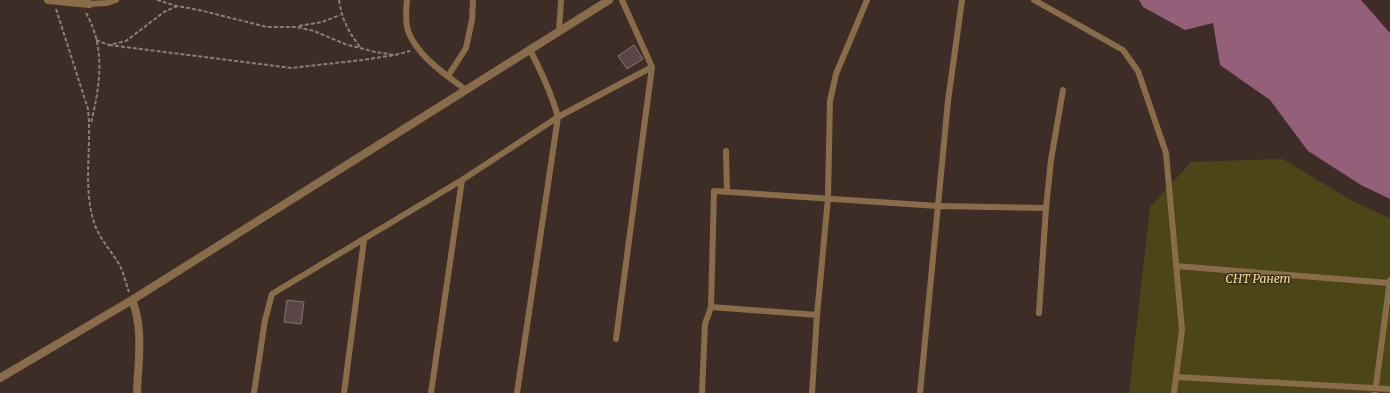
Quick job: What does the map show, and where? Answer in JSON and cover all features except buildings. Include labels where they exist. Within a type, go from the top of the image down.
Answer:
[{"type":"street","points":[[52,0],[89,4]]},
{"type":"street","points":[[0,378],[132,300],[609,0]]},
{"type":"street","points":[[132,300],[138,313],[140,327],[136,393]]},
{"type":"lane","points":[[89,4],[107,3],[116,0]]},
{"type":"lane","points":[[407,0],[406,16],[408,30],[418,49],[426,58],[466,90]]},
{"type":"lane","points":[[448,76],[466,48],[472,20],[473,0]]},
{"type":"lane","points":[[559,32],[561,0]]},
{"type":"lane","points":[[616,339],[652,68],[622,0]]},
{"type":"lane","points":[[812,393],[817,315],[828,198],[830,101],[836,74],[867,0]]},
{"type":"lane","points":[[920,393],[948,101],[962,0]]},
{"type":"lane","points":[[1034,0],[1123,50],[1138,71],[1166,153],[1182,330],[1174,393]]},
{"type":"lane","points":[[517,393],[558,117],[548,85],[530,50]]},
{"type":"lane","points":[[254,393],[265,320],[272,294],[462,180],[558,117],[652,68]]},
{"type":"lane","points":[[1039,313],[1046,208],[1051,160],[1063,90]]},
{"type":"lane","points":[[726,151],[727,192]]},
{"type":"lane","points":[[431,393],[462,180]]},
{"type":"lane","points":[[702,393],[705,324],[711,307],[714,191],[938,206],[1046,208]]},
{"type":"lane","points":[[344,393],[364,240]]},
{"type":"lane","points":[[1176,266],[1389,282],[1376,391]]},
{"type":"lane","points":[[711,307],[817,315]]},
{"type":"lane","points":[[1176,377],[1376,391],[1390,389]]},
{"type":"path","points":[[52,0],[88,109],[90,126],[88,185],[92,217],[98,235],[120,267],[132,300]]},
{"type":"path","points":[[157,0],[267,27],[297,27],[322,22],[341,14]]},
{"type":"path","points":[[339,0],[341,14],[349,32],[360,48]]},
{"type":"path","points":[[80,4],[92,23],[99,49],[100,71],[97,98],[90,126]]},
{"type":"path","points":[[109,45],[126,41],[164,12],[177,6]]},
{"type":"path","points":[[297,27],[314,31],[345,44],[374,52],[396,54]]},
{"type":"path","points":[[96,40],[109,45],[290,68],[362,60],[418,49]]},
{"type":"green space","name":"СНТ Ранет","points":[[1283,159],[1354,202],[1390,218],[1390,393],[1129,393],[1150,207],[1191,162]]},
{"type":"shaded area","points":[[1139,0],[1361,0],[1390,33],[1390,199],[1361,185],[1308,151],[1270,100],[1220,65],[1213,23],[1185,30],[1143,7]]}]
